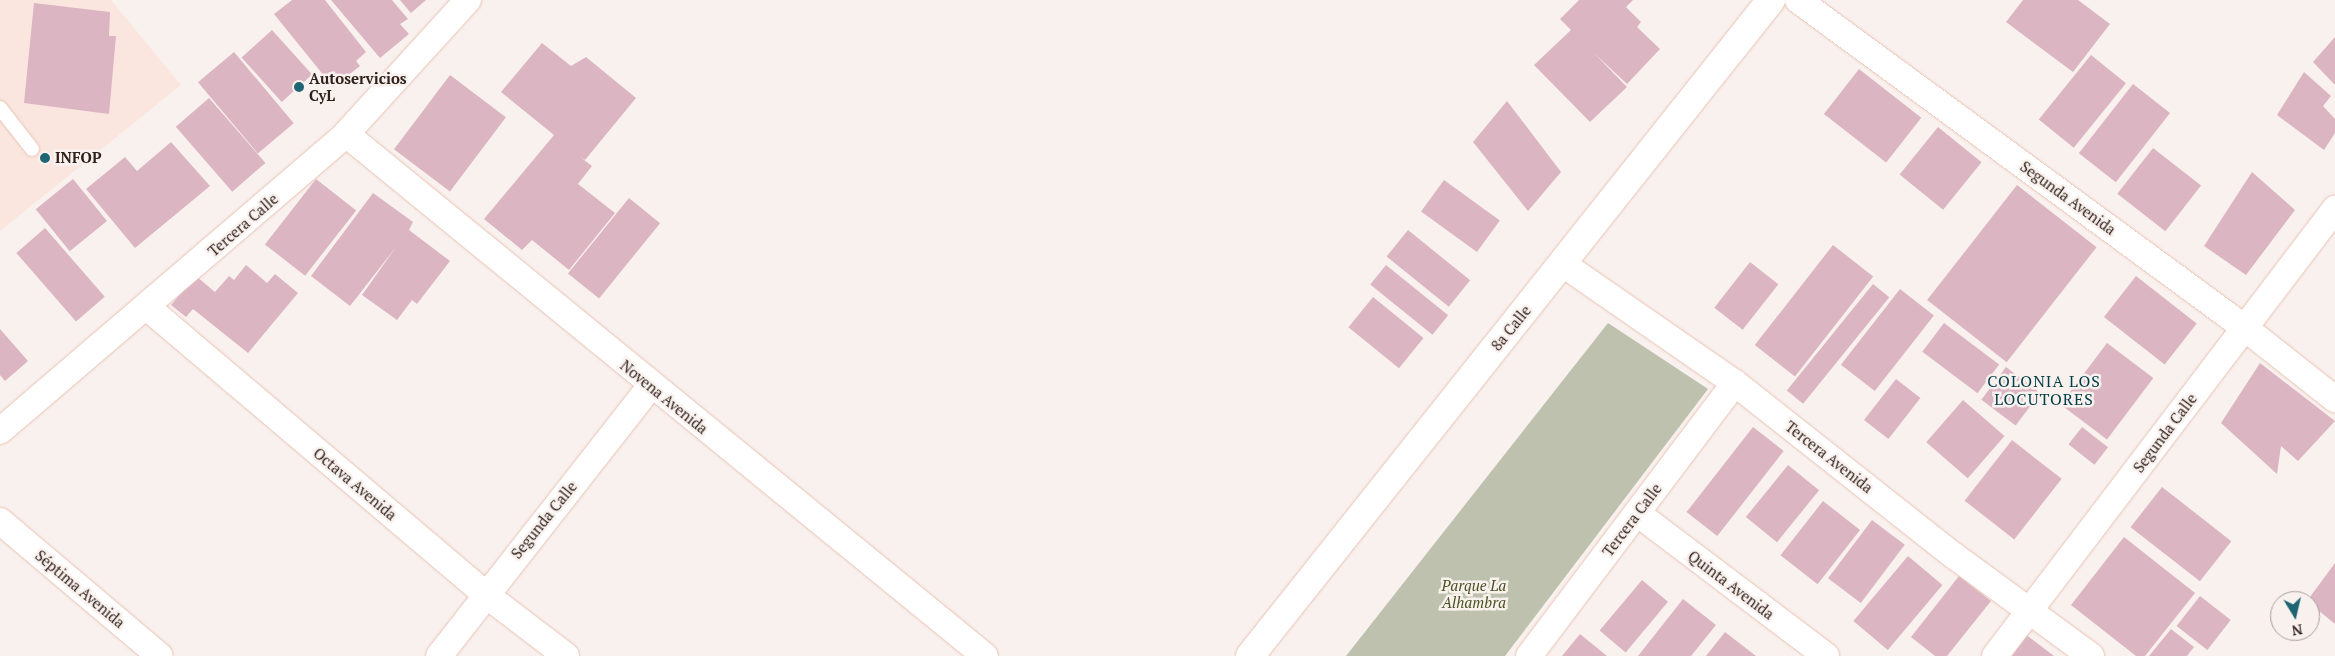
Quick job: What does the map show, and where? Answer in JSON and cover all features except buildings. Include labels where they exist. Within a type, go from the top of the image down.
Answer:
[{"type":"street","name":"Tercera Calle","points":[[0,431],[148,308],[346,134],[468,0]]},
{"type":"street","name":"8a Calle","points":[[1250,656],[1771,0]]},
{"type":"street","name":"Segunda Avenida","points":[[1798,0],[2245,328],[2335,400]]},
{"type":"street","name":"Novena Avenida","points":[[346,134],[651,386],[985,656]]},
{"type":"street","name":"Segunda Calle","points":[[1995,656],[2335,209]]},
{"type":"street","name":"Tercera Avenida","points":[[1563,264],[1735,383],[2029,611],[2091,656]]},
{"type":"street","name":"Octava Avenida","points":[[148,308],[485,594],[566,656]]},
{"type":"street","name":"Tercera Calle","points":[[1529,656],[1735,383]]},
{"type":"street","name":"Segunda Calle","points":[[439,656],[485,594],[651,386]]},
{"type":"street","name":"Quinta Avenida","points":[[1637,513],[1826,656]]},
{"type":"street","name":"Séptima Avenida","points":[[0,521],[160,656]]},
{"type":"lane","points":[[0,108],[32,149]]},
{"type":"shaded area","name":"INFOP","points":[[0,0],[111,0],[181,85],[0,231]]},
{"type":"green space","name":"Parque La Alhambra","points":[[1608,323],[1708,389],[1505,656],[1346,656]]},
{"type":"place","name":"Autoservicios CyL","points":[[299,87]]},
{"type":"place","name":"INFOP","points":[[45,158]]},
{"type":"district","name":"COLONIA LOS LOCUTORES","points":[[2044,390]]}]
